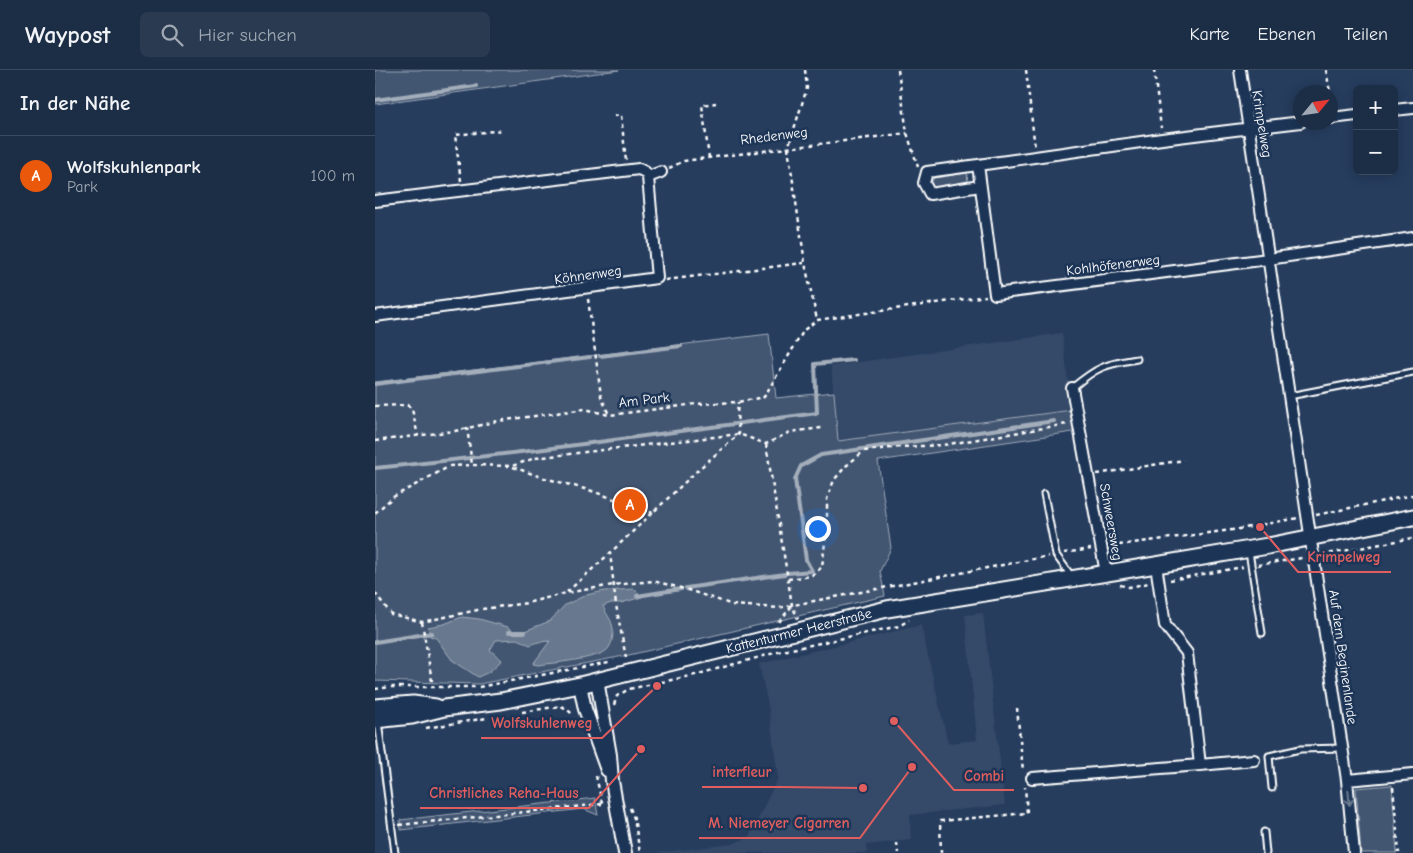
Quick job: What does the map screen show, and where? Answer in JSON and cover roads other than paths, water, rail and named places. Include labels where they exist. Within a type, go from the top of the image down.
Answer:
[{"type":"main road","name":"Kattenturmer Heerstraße","points":[[376,716],[412,716],[444,708],[501,701],[580,685],[887,609],[1072,578],[1110,578],[1156,566],[1413,517]]},
{"type":"street","name":"Krimpelweg","points":[[1240,70],[1312,537]]},
{"type":"street","points":[[1398,110],[1413,108]]},
{"type":"street","points":[[1338,117],[1353,115]]},
{"type":"street","points":[[978,165],[980,186],[930,194],[924,183],[927,172],[1162,139],[1293,123]]},
{"type":"street","points":[[375,201],[627,170],[639,169],[645,172],[648,177],[661,172]]},
{"type":"street","name":"Köhnenweg","points":[[375,316],[657,278],[648,177]]},
{"type":"street","name":"Kohlhöfenerweg","points":[[980,186],[995,294],[1268,259],[1413,238]]},
{"type":"street","name":"Schweersweg","points":[[1072,388],[1101,547],[1110,578]]},
{"type":"street","name":"Auf dem Beginenlande","points":[[1312,537],[1343,748],[1354,853]]},
{"type":"street","points":[[1156,566],[1165,625],[1187,653],[1200,765]]},
{"type":"street","points":[[597,680],[611,755],[612,781],[625,853]]},
{"type":"street","points":[[580,685],[585,709],[612,781]]},
{"type":"street","points":[[1027,781],[1254,760]]},
{"type":"street","points":[[1347,780],[1413,774]]},
{"type":"lane","name":"Schweersweg","points":[[1072,388],[1091,372],[1111,363],[1137,359]]},
{"type":"lane","points":[[1289,396],[1413,372]]},
{"type":"lane","points":[[1044,494],[1056,555],[1072,578]]},
{"type":"lane","points":[[1249,549],[1262,632]]},
{"type":"lane","points":[[376,716],[393,826],[395,853]]},
{"type":"lane","points":[[1272,788],[1269,756],[1300,749],[1343,748]]},
{"type":"lane","points":[[1264,832],[1266,853]]},
{"type":"waterway","points":[[375,100],[476,86]]},
{"type":"waterway","points":[[600,356],[681,346]]},
{"type":"waterway","points":[[375,384],[590,357]]},
{"type":"waterway","points":[[375,468],[541,449],[817,413],[815,364],[854,360]]},
{"type":"waterway","points":[[788,573],[812,571],[806,560],[795,479],[801,466],[821,455],[1054,421]]},
{"type":"waterway","points":[[686,588],[785,574]]},
{"type":"waterway","points":[[637,596],[681,589]]},
{"type":"waterway","points":[[509,632],[525,632]]},
{"type":"waterway","points":[[375,642],[432,633]]},
{"type":"place","name":"Wolfskuhlenpark","points":[[630,505]]},
{"type":"place","name":"Krimpelweg","points":[[1260,527]]},
{"type":"place","name":"Wolfskuhlenweg","points":[[657,686]]},
{"type":"place","name":"Combi","points":[[894,721]]},
{"type":"place","name":"Christliches Reha-Haus","points":[[641,749]]},
{"type":"place","name":"M. Niemeyer Cigarren","points":[[912,767]]},
{"type":"place","name":"interfleur","points":[[863,788]]}]
